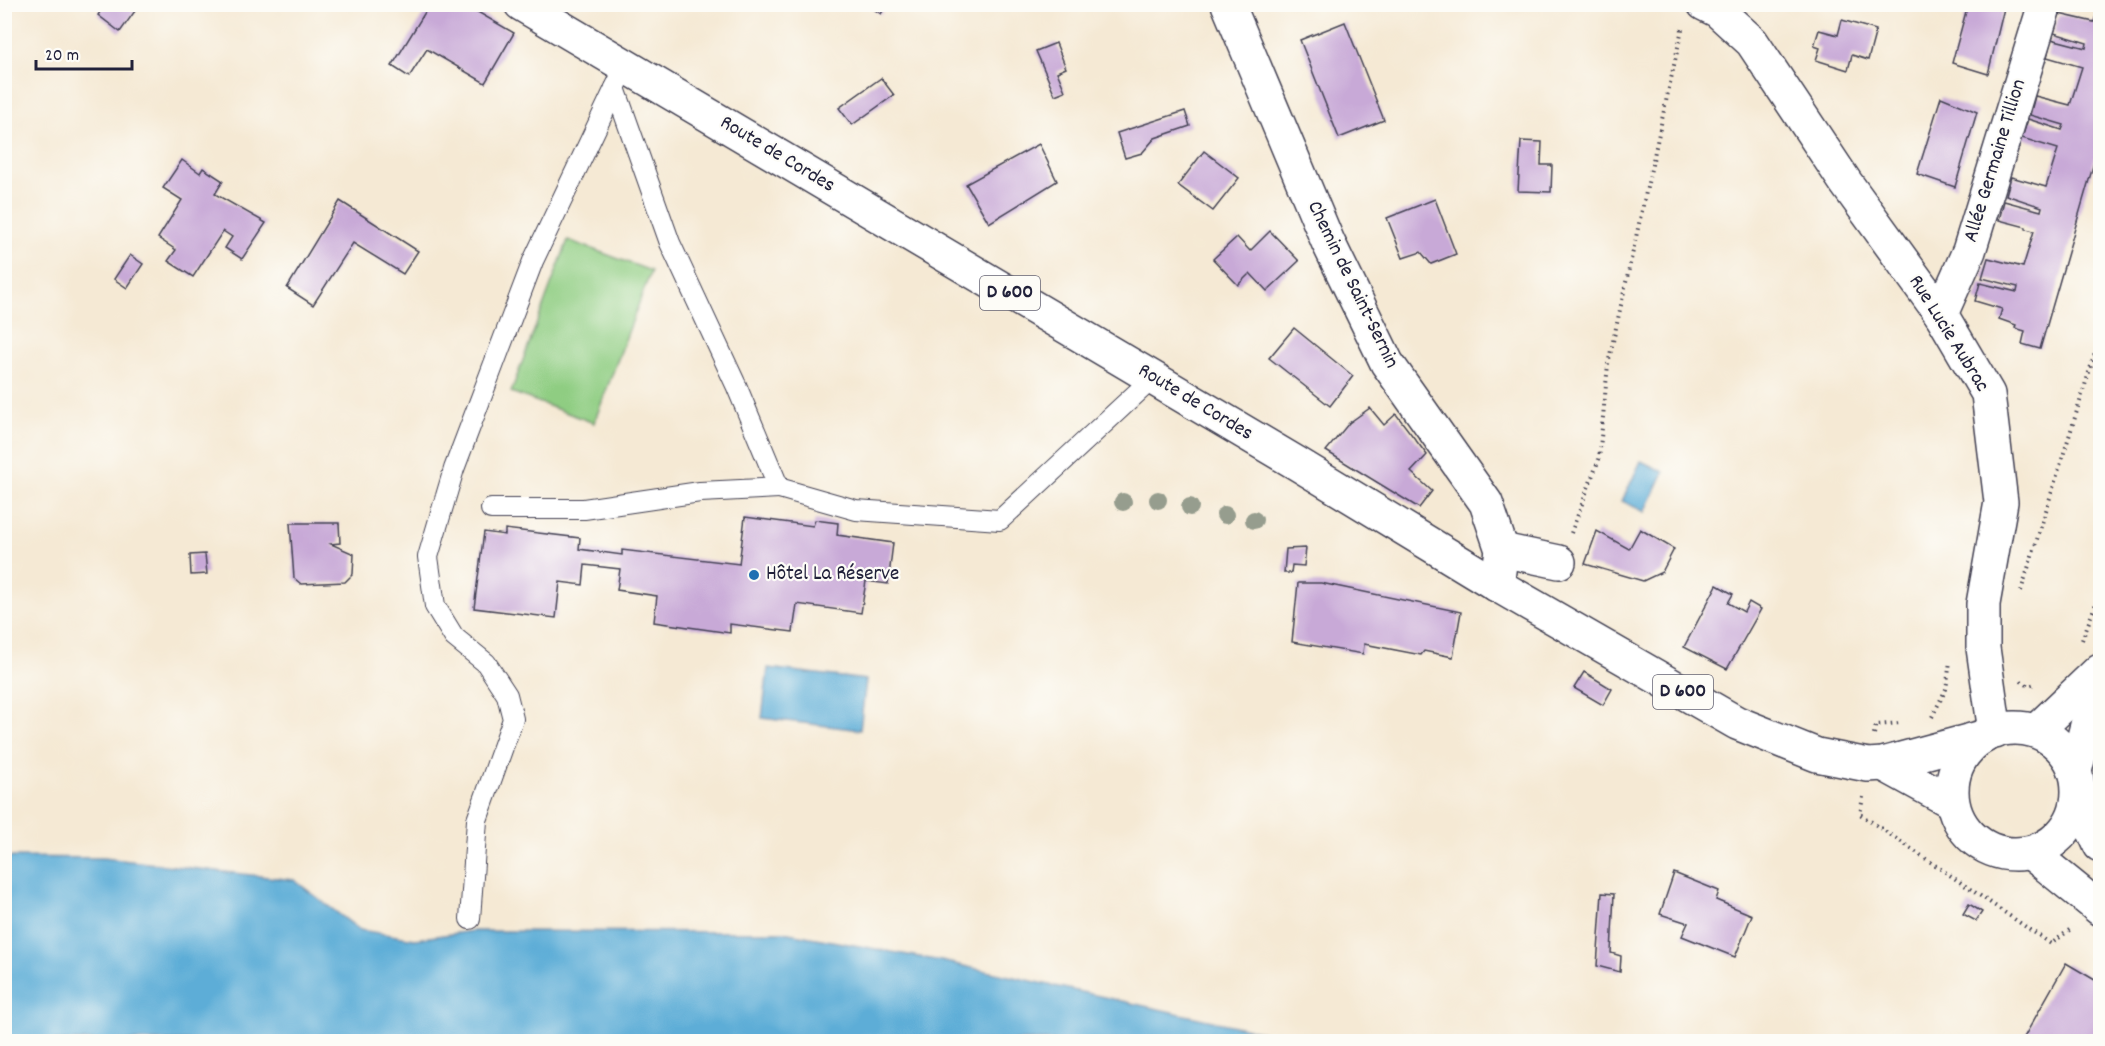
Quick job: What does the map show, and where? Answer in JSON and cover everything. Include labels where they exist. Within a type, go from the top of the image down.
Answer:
[{"type":"main road","name":"Route de Cordes","points":[[520,4],[620,76],[1153,378],[1497,585],[1737,723],[1817,755],[1868,765],[1883,764],[1989,734]]},
{"type":"main road","name":"Chemin de Saint-Sernin","points":[[1228,4],[1328,242],[1387,363],[1486,503],[1502,550],[1497,585]]},
{"type":"main road","name":"Allée Germaine Tillion","points":[[1941,314],[1969,251],[2045,4]]},
{"type":"main road","name":"Rue Lucie Aubrac","points":[[1693,16],[1718,11],[1752,42],[1846,183],[1941,314],[1988,394],[2001,502],[1983,604],[1983,648],[1989,734]]},
{"type":"main road","points":[[1502,550],[1559,562]]},
{"type":"main road","points":[[2036,731],[2100,670]]},
{"type":"main road","points":[[2100,676],[2077,785],[2075,812],[2066,830],[2031,853],[2010,855],[1989,850],[1972,839],[1958,822],[1952,802],[1952,781],[1958,762],[1970,746],[1989,734],[2003,729],[2019,728],[2036,731],[2066,753],[2077,785],[2100,844]]},
{"type":"main road","name":"Route de Cordes","points":[[1883,764],[1952,802]]},
{"type":"main road","points":[[2031,853],[2100,909]]},
{"type":"lane","points":[[620,76],[670,243],[736,386],[779,488]]},
{"type":"lane","points":[[470,919],[477,820],[513,719],[507,695],[486,663],[454,638],[435,606],[428,557],[454,469],[533,261],[620,76]]},
{"type":"lane","points":[[491,509],[584,509],[700,492],[779,488],[856,510],[1000,520],[1153,378]]},
{"type":"path","points":[[1559,562],[1599,459],[1608,363],[1693,16]]},
{"type":"path","points":[[2021,591],[2100,337]]},
{"type":"path","points":[[2082,640],[2100,593]]},
{"type":"green space","points":[[568,240],[651,271],[594,423],[511,392]]},
{"type":"water","points":[[1641,461],[1664,472],[1645,512],[1622,501]]},
{"type":"water","points":[[768,668],[866,680],[860,730],[762,718]]},
{"type":"water","points":[[5,857],[104,858],[294,880],[360,930],[415,939],[472,931],[783,932],[941,961],[1303,1041],[5,1041]]},
{"type":"building","points":[[105,4],[140,4],[120,32],[98,15]]},
{"type":"building","points":[[430,4],[464,4],[514,33],[485,83],[427,49],[409,77],[392,66]]},
{"type":"building","points":[[866,4],[887,4],[881,14]]},
{"type":"building","points":[[1968,4],[2005,4],[1988,74],[1952,63]]},
{"type":"building","points":[[2100,4],[2100,142],[2040,349],[2022,344],[2025,331],[1999,319],[2002,309],[1975,301],[1980,283],[2017,292],[2018,287],[1982,278],[1988,258],[2023,267],[2034,231],[1999,220],[2004,201],[2041,211],[2042,207],[2006,195],[2011,177],[2046,187],[2058,149],[2022,138],[2028,119],[2062,130],[2064,125],[2030,115],[2035,96],[2070,105],[2082,67],[2047,57],[2051,39],[2086,48],[2087,43],[2054,33],[2059,14],[2094,22]]},
{"type":"building","points":[[1842,20],[1876,30],[1868,60],[1852,55],[1848,70],[1816,60],[1820,48],[1814,46],[1819,30],[1838,35]]},
{"type":"building","points":[[1345,22],[1384,120],[1339,138],[1300,40]]},
{"type":"building","points":[[1056,43],[1066,68],[1057,72],[1065,91],[1055,95],[1036,51]]},
{"type":"building","points":[[881,78],[894,95],[852,125],[839,108]]},
{"type":"building","points":[[1941,97],[1977,112],[1955,187],[1917,174]]},
{"type":"building","points":[[1185,111],[1190,126],[1155,138],[1142,153],[1125,158],[1117,133]]},
{"type":"building","points":[[1521,141],[1542,142],[1541,165],[1552,165],[1551,192],[1518,191]]},
{"type":"building","points":[[1039,144],[1057,181],[989,223],[966,184]]},
{"type":"building","points":[[1204,151],[1239,178],[1213,211],[1178,185]]},
{"type":"building","points":[[182,160],[200,173],[203,168],[223,181],[215,194],[266,223],[242,259],[225,248],[232,237],[223,231],[193,277],[168,261],[176,250],[158,238],[182,200],[163,188]]},
{"type":"building","points":[[1435,199],[1456,254],[1431,264],[1421,252],[1403,258],[1387,218]]},
{"type":"building","points":[[340,201],[418,251],[403,274],[353,243],[313,305],[287,288]]},
{"type":"building","points":[[1270,231],[1299,261],[1267,291],[1250,273],[1238,285],[1213,259],[1237,237],[1250,251]]},
{"type":"building","points":[[130,255],[143,264],[127,288],[114,279]]},
{"type":"building","points":[[1294,328],[1353,376],[1330,406],[1269,358]]},
{"type":"building","points":[[1370,408],[1384,425],[1396,414],[1427,455],[1411,472],[1432,491],[1419,508],[1326,451],[1349,423]]},
{"type":"building","name":"Hôtel La Réserve","points":[[745,517],[813,526],[815,520],[838,523],[837,535],[893,543],[888,584],[866,581],[861,613],[797,604],[793,632],[730,624],[730,633],[654,622],[657,596],[617,590],[620,569],[585,565],[583,585],[560,582],[556,618],[474,608],[484,532],[505,535],[505,529],[580,538],[579,549],[622,555],[622,550],[739,564]]},
{"type":"building","points":[[290,523],[339,523],[340,543],[331,544],[354,554],[353,574],[345,582],[301,584],[294,578]]},
{"type":"building","points":[[1640,529],[1674,549],[1662,572],[1643,581],[1585,564],[1597,531],[1629,549]]},
{"type":"building","points":[[1306,548],[1304,566],[1292,565],[1291,573],[1284,573],[1286,549]]},
{"type":"building","points":[[205,554],[207,574],[191,575],[190,555]]},
{"type":"building","points":[[1298,583],[1321,583],[1461,612],[1453,657],[1424,651],[1421,655],[1364,644],[1363,654],[1292,642]]},
{"type":"building","points":[[1717,585],[1733,594],[1728,603],[1744,612],[1749,602],[1761,609],[1727,669],[1684,647]]},
{"type":"building","points":[[1584,672],[1612,689],[1603,705],[1574,688]]},
{"type":"building","points":[[1674,873],[1719,891],[1716,900],[1752,915],[1735,957],[1682,936],[1688,923],[1660,914]]},
{"type":"building","points":[[1602,893],[1614,894],[1611,953],[1621,956],[1620,972],[1597,966]]},
{"type":"building","points":[[1969,904],[1982,912],[1976,921],[1963,914]]},
{"type":"building","points":[[2066,963],[2100,983],[2100,1041],[2022,1041]]},
{"type":"place","name":"Hôtel La Réserve","points":[[754,575]]}]
